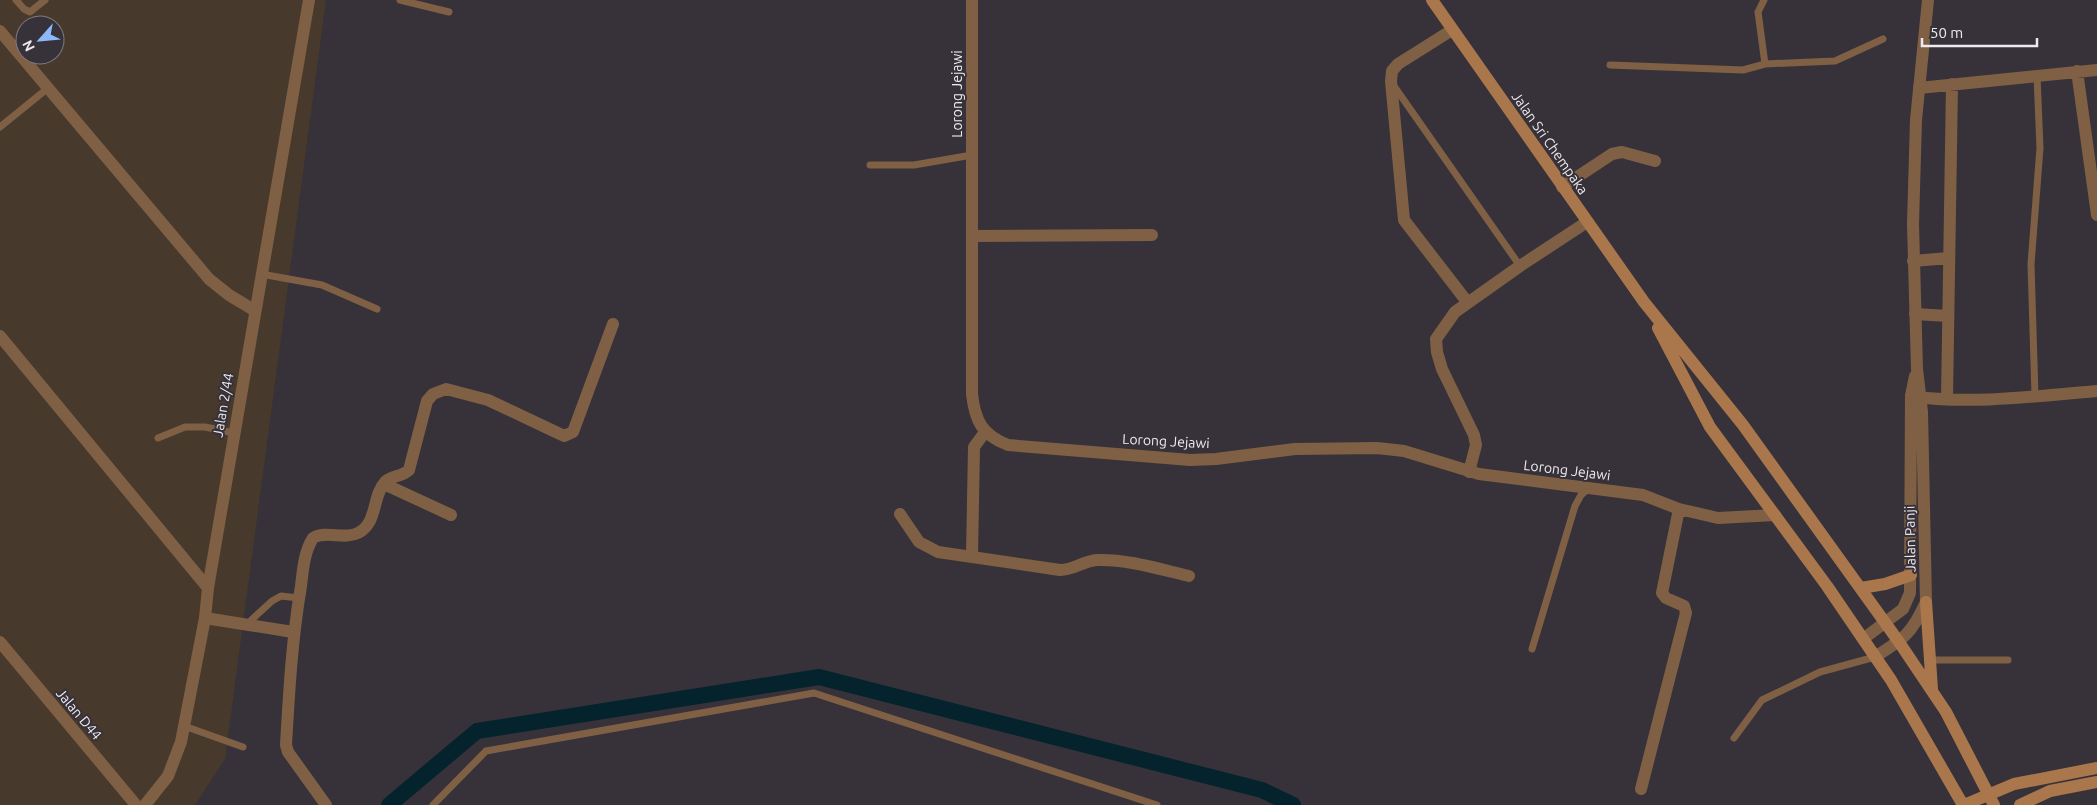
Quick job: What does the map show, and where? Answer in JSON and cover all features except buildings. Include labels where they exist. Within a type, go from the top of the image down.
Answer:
[{"type":"main road","name":"Jalan Sri Chempaka","points":[[1432,0],[1644,302]]},
{"type":"main road","points":[[1644,302],[1710,427],[1775,515],[1891,680],[1963,805],[1991,800],[2014,784],[2097,768]]},
{"type":"main road","points":[[1644,302],[1743,425],[1886,623],[1946,712],[1991,800]]},
{"type":"main road","points":[[1861,588],[1885,584],[1911,575]]},
{"type":"main road","points":[[1926,602],[1932,690]]},
{"type":"main road","points":[[2020,805],[2050,791],[2097,782]]},
{"type":"street","name":"Jalan 2/44","points":[[145,805],[168,776],[184,726],[205,618],[208,588],[254,310],[309,0]]},
{"type":"street","name":"Lorong Jejawi","points":[[972,0],[972,394],[975,415],[985,432],[994,440],[1008,444],[1190,460],[1216,459],[1295,449],[1377,448],[1404,451],[1469,472],[1644,495],[1680,509],[1718,518],[1775,515]]},
{"type":"street","points":[[1863,640],[1903,609],[1910,593],[1917,369],[1913,261],[1916,130],[1928,0]]},
{"type":"street","points":[[1452,30],[1398,64],[1392,71],[1391,81],[1404,220],[1468,303]]},
{"type":"street","points":[[0,31],[209,279],[229,295],[254,310]]},
{"type":"street","points":[[1919,88],[2097,70]]},
{"type":"street","points":[[2077,71],[2097,215]]},
{"type":"street","points":[[1947,399],[1952,84]]},
{"type":"street","points":[[1562,187],[1612,154],[1622,152],[1655,161]]},
{"type":"street","points":[[1469,472],[1476,445],[1474,435],[1442,368],[1437,352],[1436,339],[1452,315],[1520,266],[1587,222]]},
{"type":"street","points":[[972,236],[1152,235]]},
{"type":"street","points":[[1913,261],[1949,258]]},
{"type":"street","points":[[1914,314],[1948,316]]},
{"type":"street","points":[[326,805],[286,747],[293,632],[308,546],[312,538],[322,534],[352,535],[360,532],[370,521],[384,484],[392,477],[400,476],[409,470],[427,401],[438,392],[450,389],[488,400],[564,436],[573,432],[613,324]]},
{"type":"street","points":[[0,336],[208,588]]},
{"type":"street","points":[[1916,396],[1947,399],[2036,396],[2097,391]]},
{"type":"street","name":"Jalan Panji","points":[[1875,658],[1899,642],[1916,625],[1926,602],[1916,396]]},
{"type":"street","points":[[972,556],[974,447],[985,432]]},
{"type":"street","points":[[384,484],[451,515]]},
{"type":"street","points":[[1641,789],[1686,612],[1684,606],[1666,598],[1662,593],[1680,509]]},
{"type":"street","points":[[900,514],[912,534],[928,548],[938,552],[1060,570],[1073,569],[1096,560],[1121,561],[1188,576]]},
{"type":"street","points":[[205,618],[293,632]]},
{"type":"street","name":"Jalan D44","points":[[0,642],[136,805]]},
{"type":"lane","points":[[16,0],[24,9],[30,12],[46,0]]},
{"type":"lane","points":[[400,0],[449,12]]},
{"type":"lane","points":[[1764,0],[1758,12],[1766,64]]},
{"type":"lane","points":[[1610,65],[1743,70],[1766,64],[1838,60],[1883,39]]},
{"type":"lane","points":[[2036,396],[2031,264],[2040,148],[2037,76]]},
{"type":"lane","points":[[1391,81],[1520,266]]},
{"type":"lane","points":[[0,127],[48,88]]},
{"type":"lane","points":[[870,165],[914,166],[972,155]]},
{"type":"lane","points":[[261,274],[322,286],[377,308]]},
{"type":"lane","points":[[158,438],[185,427],[205,427],[234,433]]},
{"type":"lane","points":[[1532,648],[1575,506],[1581,495],[1589,488]]},
{"type":"lane","points":[[247,624],[272,601],[281,596],[299,598]]},
{"type":"lane","points":[[1734,738],[1762,700],[1820,672],[1875,658]]},
{"type":"lane","points":[[1930,660],[2008,660]]},
{"type":"lane","points":[[433,805],[486,751],[814,693],[1157,805]]},
{"type":"lane","points":[[184,726],[243,747]]},
{"type":"shaded area","points":[[0,0],[326,0],[225,759],[195,805],[0,805]]},
{"type":"waterway","points":[[389,805],[477,731],[819,677],[1262,790],[1293,805]]}]
